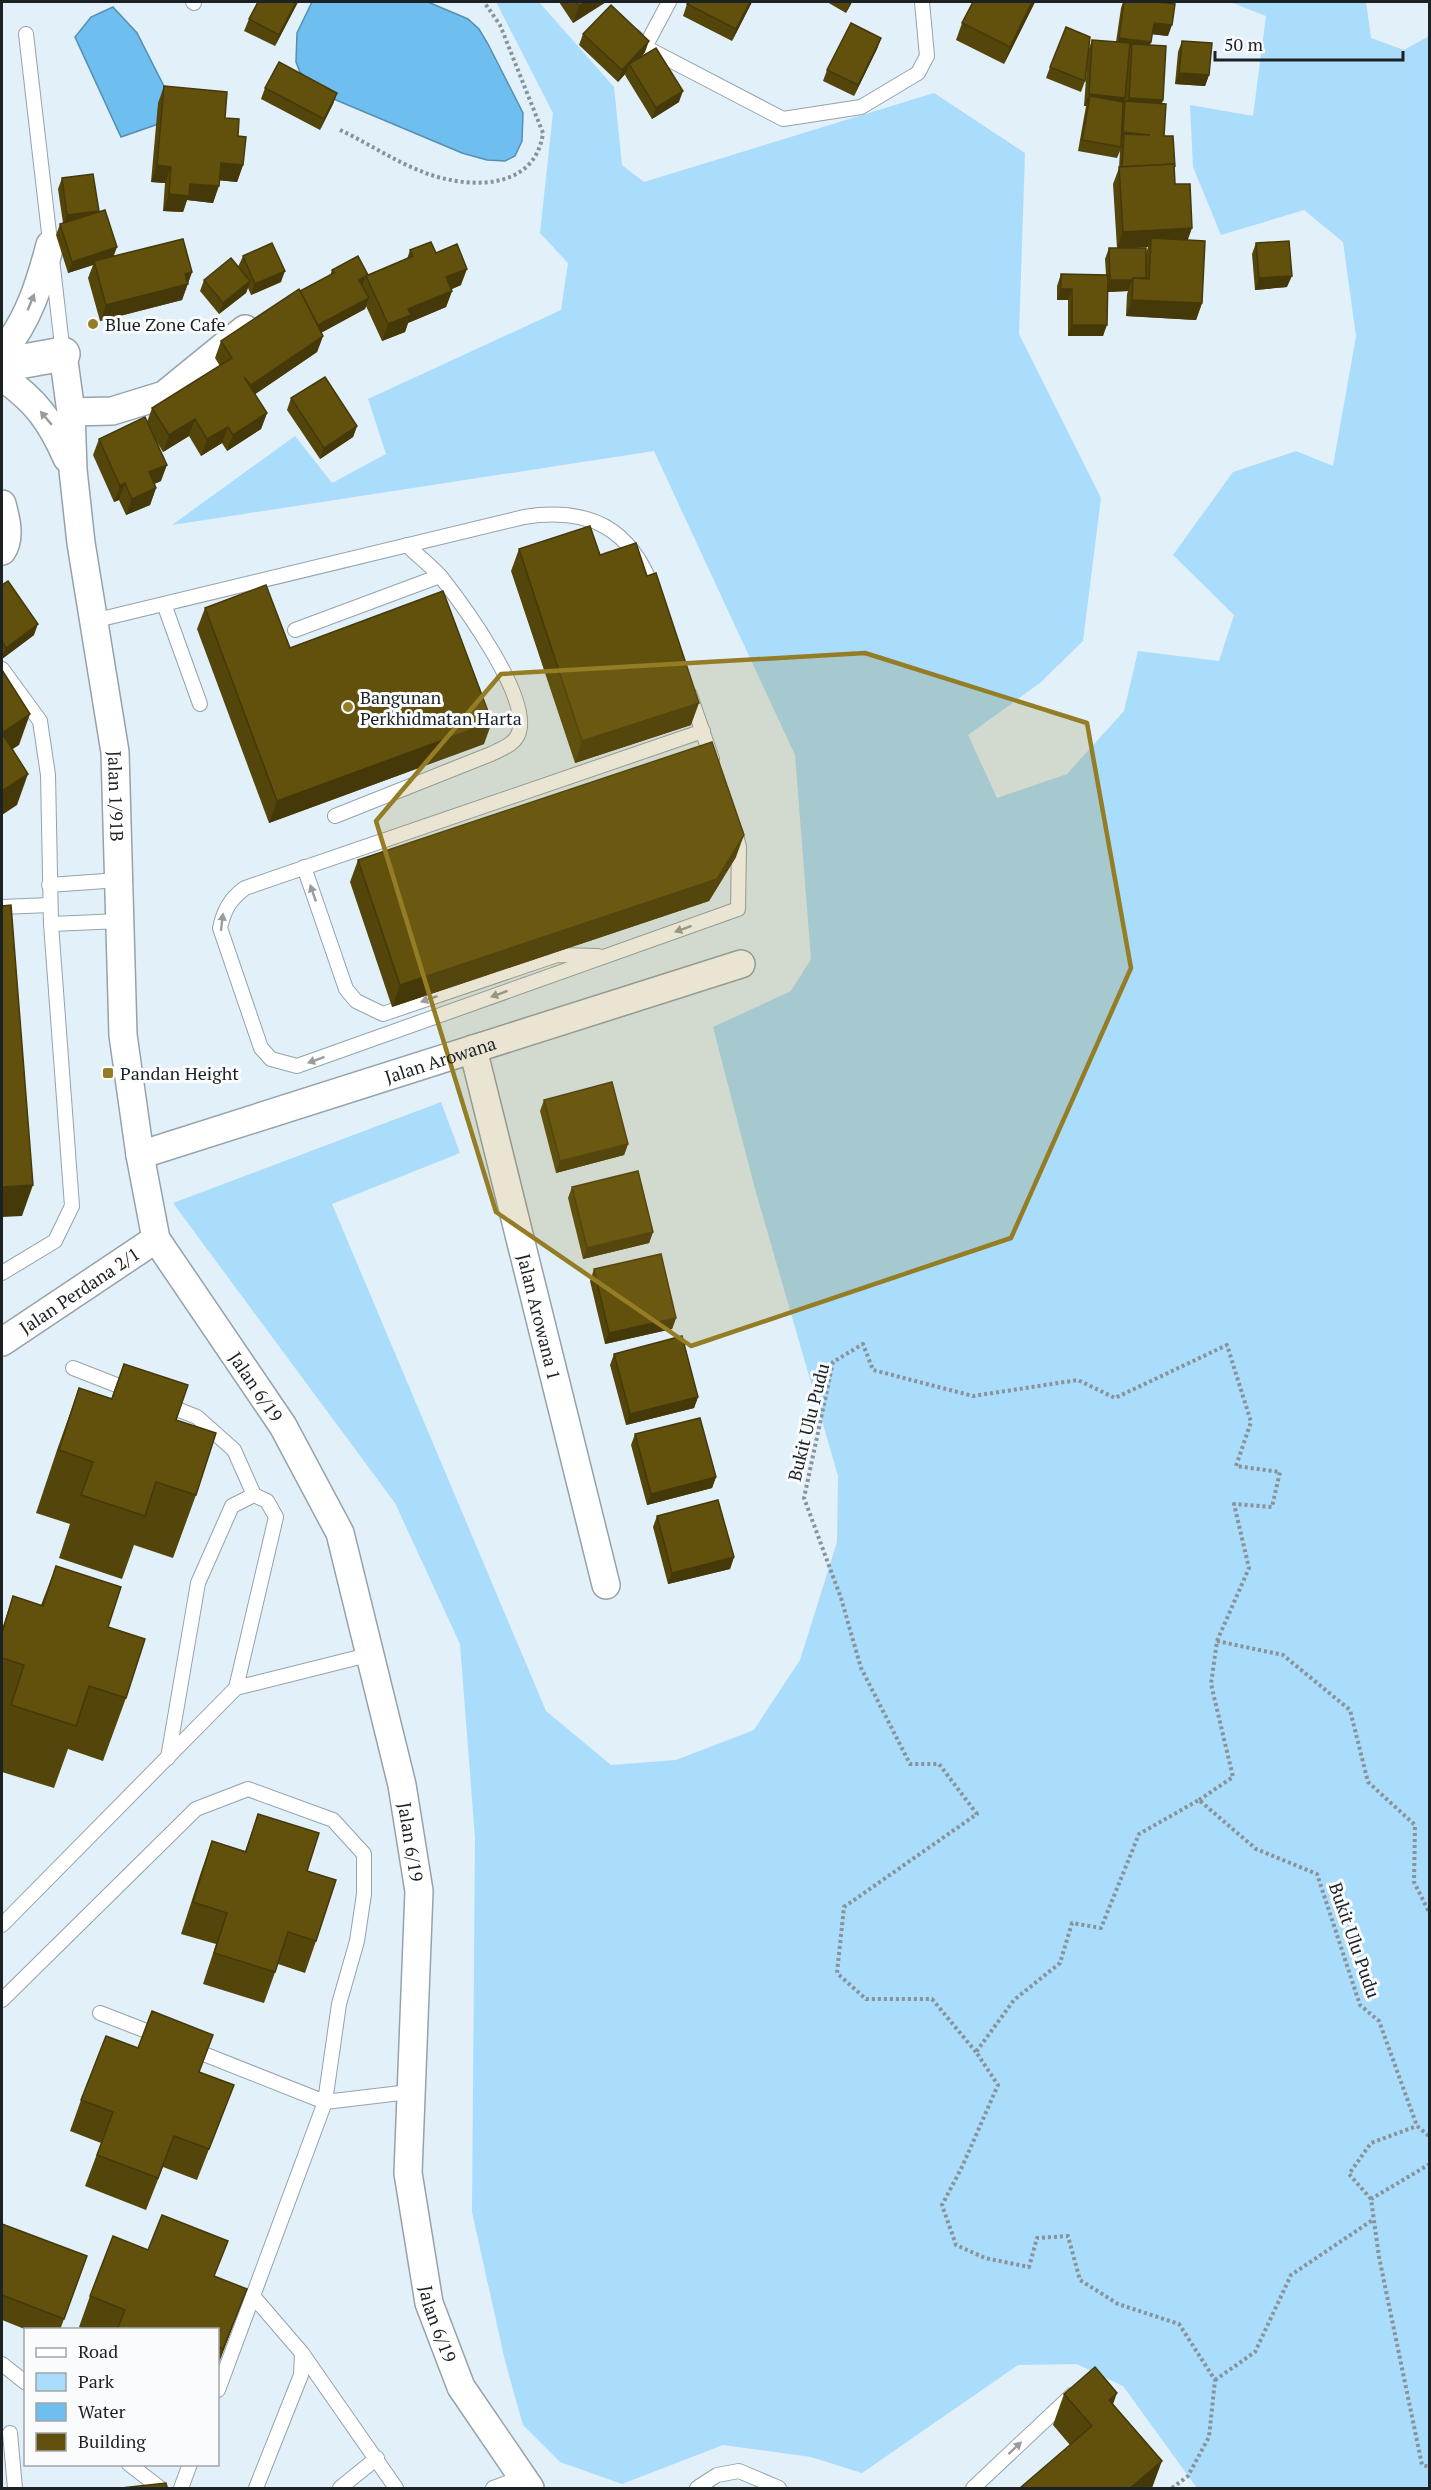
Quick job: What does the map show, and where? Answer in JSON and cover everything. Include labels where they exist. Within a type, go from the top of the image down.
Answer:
[{"type":"street","points":[[2,352],[28,311],[41,279],[50,245]]},
{"type":"street","points":[[71,412],[112,411],[164,395],[264,314]]},
{"type":"street","points":[[2,365],[63,354]]},
{"type":"street","name":"Jalan 1/91B","points":[[63,354],[71,412],[73,470],[93,621],[115,752],[123,1035],[140,1155],[156,1239]]},
{"type":"street","points":[[2,377],[23,392],[52,424],[73,470]]},
{"type":"street","points":[[2,504],[6,522],[6,544],[2,551]]},
{"type":"street","name":"Jalan Arowana","points":[[140,1155],[741,964]]},
{"type":"street","name":"Jalan Arowana 1","points":[[473,1049],[606,1585]]},
{"type":"street","name":"Jalan Perdana 2/1","points":[[2,1342],[156,1239]]},
{"type":"street","name":"Jalan 6/19","points":[[156,1239],[283,1426],[340,1533],[368,1655],[402,1785],[419,1891],[409,2092],[408,2173],[429,2303],[461,2386],[526,2483]]},
{"type":"lane","points":[[645,47],[669,2]]},
{"type":"lane","points":[[622,23],[645,47],[783,119],[861,107],[918,73],[927,56],[922,2]]},
{"type":"lane","points":[[26,34],[63,354]]},
{"type":"lane","points":[[93,621],[524,517],[551,513],[576,515],[601,524],[621,537],[636,554],[647,573],[659,607]]},
{"type":"lane","points":[[335,816],[491,754],[510,744],[519,734],[520,720],[513,697],[491,646],[440,576],[407,545]]},
{"type":"lane","points":[[295,630],[440,576]]},
{"type":"lane","points":[[164,604],[200,704]]},
{"type":"lane","points":[[2,669],[40,721],[48,775],[51,924],[72,1206],[55,1241],[2,1273]]},
{"type":"lane","points":[[687,686],[718,773]]},
{"type":"lane","points":[[703,732],[245,888],[233,897],[224,912],[220,928],[261,1048],[271,1059],[283,1065],[297,1066],[738,909],[739,847],[731,815]]},
{"type":"lane","points":[[304,867],[346,989],[356,1001],[383,1014],[557,955],[606,956]]},
{"type":"lane","points":[[49,885],[119,880]]},
{"type":"lane","points":[[2,907],[50,905]]},
{"type":"lane","points":[[51,924],[121,921]]},
{"type":"lane","points":[[2,1925],[236,1688],[276,1517],[267,1501],[254,1495],[234,1450],[197,1417],[73,1368]]},
{"type":"lane","points":[[168,1758],[198,1583],[232,1506],[254,1495]]},
{"type":"lane","points":[[236,1688],[368,1655]]},
{"type":"lane","points":[[2,2000],[196,1809],[248,1789],[333,1820],[364,1854],[364,1894],[357,1941],[339,2004],[325,2102],[219,2387]]},
{"type":"lane","points":[[100,2013],[325,2102],[409,2092]]},
{"type":"lane","points":[[253,2296],[302,2353],[396,2488]]},
{"type":"lane","points":[[256,2488],[302,2375],[302,2353]]},
{"type":"lane","points":[[2,2364],[24,2381]]},
{"type":"lane","points":[[973,2488],[1075,2392],[1088,2396]]},
{"type":"lane","points":[[10,2433],[15,2488]]},
{"type":"lane","points":[[340,2488],[376,2458]]},
{"type":"lane","points":[[132,2466],[160,2488]]},
{"type":"lane","points":[[181,2488],[189,2466]]},
{"type":"lane","points":[[697,2488],[717,2475],[739,2471],[779,2488]]},
{"type":"lane","points":[[493,2488],[526,2483]]},
{"type":"path","points":[[340,130],[405,165],[437,176],[487,183],[513,177],[527,166],[541,148],[543,133],[500,25],[484,2]]},
{"type":"path","name":"Bukit Ulu Pudu","points":[[976,2052],[1014,2000],[1060,1963],[1072,1923],[1101,1928],[1139,1834],[1199,1800],[1233,1777],[1211,1684],[1217,1641],[1249,1568],[1234,1504],[1272,1507],[1280,1472],[1236,1466],[1251,1422],[1227,1345],[1115,1398],[1078,1380],[973,1396],[873,1371],[863,1344],[833,1362],[804,1498],[842,1598],[861,1668],[910,1764],[939,1764],[977,1814],[844,1907],[837,1973],[866,1999],[933,1999],[976,2052],[998,2085],[962,2167],[942,2205],[956,2245],[985,2258],[1029,2267],[1037,2238],[1068,2236],[1080,2280],[1118,2304],[1179,2324],[1215,2380]]},
{"type":"path","points":[[1217,1641],[1283,1655],[1350,1710],[1368,1782],[1415,1824],[1414,1882],[1430,1914]]},
{"type":"path","name":"Bukit Ulu Pudu","points":[[1199,1800],[1256,1849],[1317,1874],[1360,2006],[1379,2021],[1417,2126],[1430,2137]]},
{"type":"path","points":[[1417,2126],[1371,2143],[1349,2174],[1371,2199],[1422,2465],[1430,2467]]},
{"type":"path","points":[[1371,2199],[1430,2164]]},
{"type":"path","points":[[1172,2488],[1188,2476],[1209,2437],[1215,2380],[1255,2352],[1291,2275],[1374,2218]]},
{"type":"highlighted area","points":[[865,653],[1087,723],[1131,968],[1011,1238],[691,1346],[496,1212],[376,821],[501,674]]},
{"type":"green space","points":[[496,2],[539,2],[614,87],[622,165],[644,182],[934,93],[1025,153],[1019,334],[1101,498],[1083,641],[1040,683],[968,735],[997,798],[1067,774],[1124,711],[1138,651],[1219,661],[1234,615],[1173,555],[1233,472],[1296,451],[1333,466],[1356,336],[1343,242],[1304,210],[1221,235],[1193,167],[1190,105],[1253,116],[1266,16],[1230,2],[1366,2],[1371,38],[1404,50],[1429,36],[1429,2488],[1197,2488],[1123,2386],[1077,2364],[1018,2365],[862,2473],[811,2457],[723,2445],[622,2484],[560,2462],[523,2425],[505,2361],[472,2212],[475,1838],[460,1644],[395,1503],[173,1203],[441,1102],[460,1153],[332,1204],[546,1711],[611,1765],[676,1760],[754,1730],[800,1660],[837,1542],[838,1476],[755,1189],[713,1027],[791,991],[811,959],[795,755],[654,451],[172,525],[295,436],[332,483],[386,454],[368,399],[561,310],[568,263],[540,233],[553,113]]},
{"type":"water","points":[[312,2],[428,2],[468,19],[479,29],[488,44],[523,113],[522,141],[515,156],[505,161],[487,160],[462,153],[336,100],[313,86],[300,72],[296,62],[297,33]]},
{"type":"water","points":[[113,7],[137,33],[175,108],[164,122],[121,137],[75,37],[91,17]]},
{"type":"building","points":[[258,2],[296,2],[279,35],[249,19]]},
{"type":"building","points":[[689,2],[750,2],[736,29],[687,4]]},
{"type":"building","points":[[973,2],[1032,2],[1010,47],[962,23]]},
{"type":"building","points":[[1124,2],[1175,4],[1172,25],[1154,23],[1151,42],[1119,38]]},
{"type":"building","points":[[611,5],[649,41],[622,70],[583,34]]},
{"type":"building","points":[[851,23],[881,38],[858,85],[827,70]]},
{"type":"building","points":[[1066,27],[1090,37],[1085,81],[1050,67]]},
{"type":"building","points":[[1092,40],[1130,43],[1125,98],[1089,94]]},
{"type":"building","points":[[1182,41],[1212,43],[1209,75],[1179,73]]},
{"type":"building","points":[[1132,44],[1166,46],[1163,100],[1129,98]]},
{"type":"building","points":[[656,48],[683,91],[656,108],[629,64]]},
{"type":"building","points":[[279,62],[337,93],[324,119],[265,88]]},
{"type":"building","points":[[164,86],[227,92],[225,118],[239,119],[238,136],[246,137],[243,165],[221,163],[219,186],[190,184],[189,196],[169,194],[171,167],[157,165]]},
{"type":"building","points":[[1090,96],[1123,102],[1121,147],[1082,140]]},
{"type":"building","points":[[1125,101],[1166,104],[1164,136],[1173,136],[1175,167],[1174,164],[1122,167],[1124,134],[1150,135],[1123,132]]},
{"type":"building","points":[[1174,164],[1175,184],[1190,184],[1192,228],[1123,232],[1119,167]]},
{"type":"building","points":[[93,174],[99,211],[67,215],[62,178]]},
{"type":"building","points":[[105,210],[117,247],[72,262],[60,224]]},
{"type":"building","points":[[1151,238],[1205,241],[1202,303],[1132,300],[1133,278],[1149,279]]},
{"type":"building","points":[[183,239],[192,272],[185,274],[188,284],[106,305],[94,261]]},
{"type":"building","points":[[1289,241],[1292,276],[1259,278],[1256,243]]},
{"type":"building","points":[[431,242],[436,253],[457,244],[467,269],[446,277],[452,291],[408,309],[411,315],[388,324],[366,276],[413,256],[410,250]]},
{"type":"building","points":[[272,243],[285,271],[255,284],[243,256]]},
{"type":"building","points":[[1109,248],[1146,248],[1146,278],[1110,280]]},
{"type":"building","points":[[358,256],[368,275],[359,280],[369,298],[318,325],[300,291],[334,273],[332,270]]},
{"type":"building","points":[[231,258],[250,281],[223,303],[204,280]]},
{"type":"building","points":[[1061,274],[1108,275],[1107,325],[1072,325],[1072,289],[1061,289]]},
{"type":"building","points":[[299,289],[323,336],[251,385],[244,377],[267,413],[233,435],[228,427],[207,439],[195,419],[169,435],[152,408],[232,358],[221,341]]},
{"type":"building","points":[[325,377],[357,426],[324,448],[291,398]]},
{"type":"building","points":[[145,417],[167,465],[149,472],[156,488],[132,499],[125,483],[120,486],[99,439]]},
{"type":"building","points":[[590,526],[600,555],[636,543],[647,576],[656,573],[699,703],[582,741],[519,549]]},
{"type":"building","points":[[8,581],[38,624],[6,648],[2,641],[2,585]]},
{"type":"building","name":"Bangunan Perkhidmatan Harta","points":[[266,585],[290,648],[443,591],[492,722],[277,801],[205,608]]},
{"type":"building","points":[[2,670],[30,714],[2,733]]},
{"type":"building","points":[[2,733],[28,774],[2,791]]},
{"type":"building","points":[[712,742],[744,835],[717,879],[400,985],[358,860]]},
{"type":"building","points":[[11,905],[33,1185],[2,1187],[2,906]]},
{"type":"building","points":[[612,1082],[628,1144],[560,1161],[544,1100]]},
{"type":"building","points":[[638,1171],[653,1232],[587,1248],[572,1187]]},
{"type":"building","points":[[661,1254],[676,1318],[609,1333],[594,1269]]},
{"type":"building","points":[[682,1336],[698,1397],[630,1414],[614,1354]]},
{"type":"building","points":[[124,1364],[188,1385],[176,1420],[216,1433],[196,1495],[156,1482],[145,1516],[81,1495],[93,1462],[59,1450],[79,1388],[112,1399]]},
{"type":"building","points":[[700,1418],[716,1477],[651,1494],[635,1434]]},
{"type":"building","points":[[718,1500],[734,1557],[672,1573],[657,1516]]},
{"type":"building","points":[[56,1566],[121,1587],[108,1627],[145,1639],[126,1698],[89,1686],[76,1726],[11,1705],[24,1665],[2,1658],[2,1633],[13,1596],[43,1606]]},
{"type":"building","points":[[258,1814],[319,1833],[307,1871],[336,1880],[316,1941],[288,1932],[275,1972],[214,1953],[227,1913],[193,1902],[212,1841],[246,1852]]},
{"type":"building","points":[[152,2011],[213,2035],[199,2072],[234,2085],[209,2149],[174,2136],[158,2178],[97,2155],[113,2112],[81,2100],[106,2036],[138,2048]]},
{"type":"building","points":[[162,2215],[228,2241],[214,2276],[247,2289],[223,2349],[219,2347],[219,2328],[118,2328],[125,2310],[90,2296],[113,2236],[148,2250]]},
{"type":"building","points":[[2,2224],[87,2256],[64,2319],[2,2295]]},
{"type":"building","points":[[1095,2367],[1117,2393],[1109,2400],[1162,2461],[1130,2488],[1020,2488],[1092,2426],[1064,2394]]},
{"type":"building","points":[[166,2483],[167,2488],[121,2488]]},
{"type":"place","name":"Blue Zone Cafe","points":[[93,324]]},
{"type":"place","name":"Bangunan Perkhidmatan Harta","points":[[348,707]]},
{"type":"place","name":"Pandan Height","points":[[108,1073]]}]
